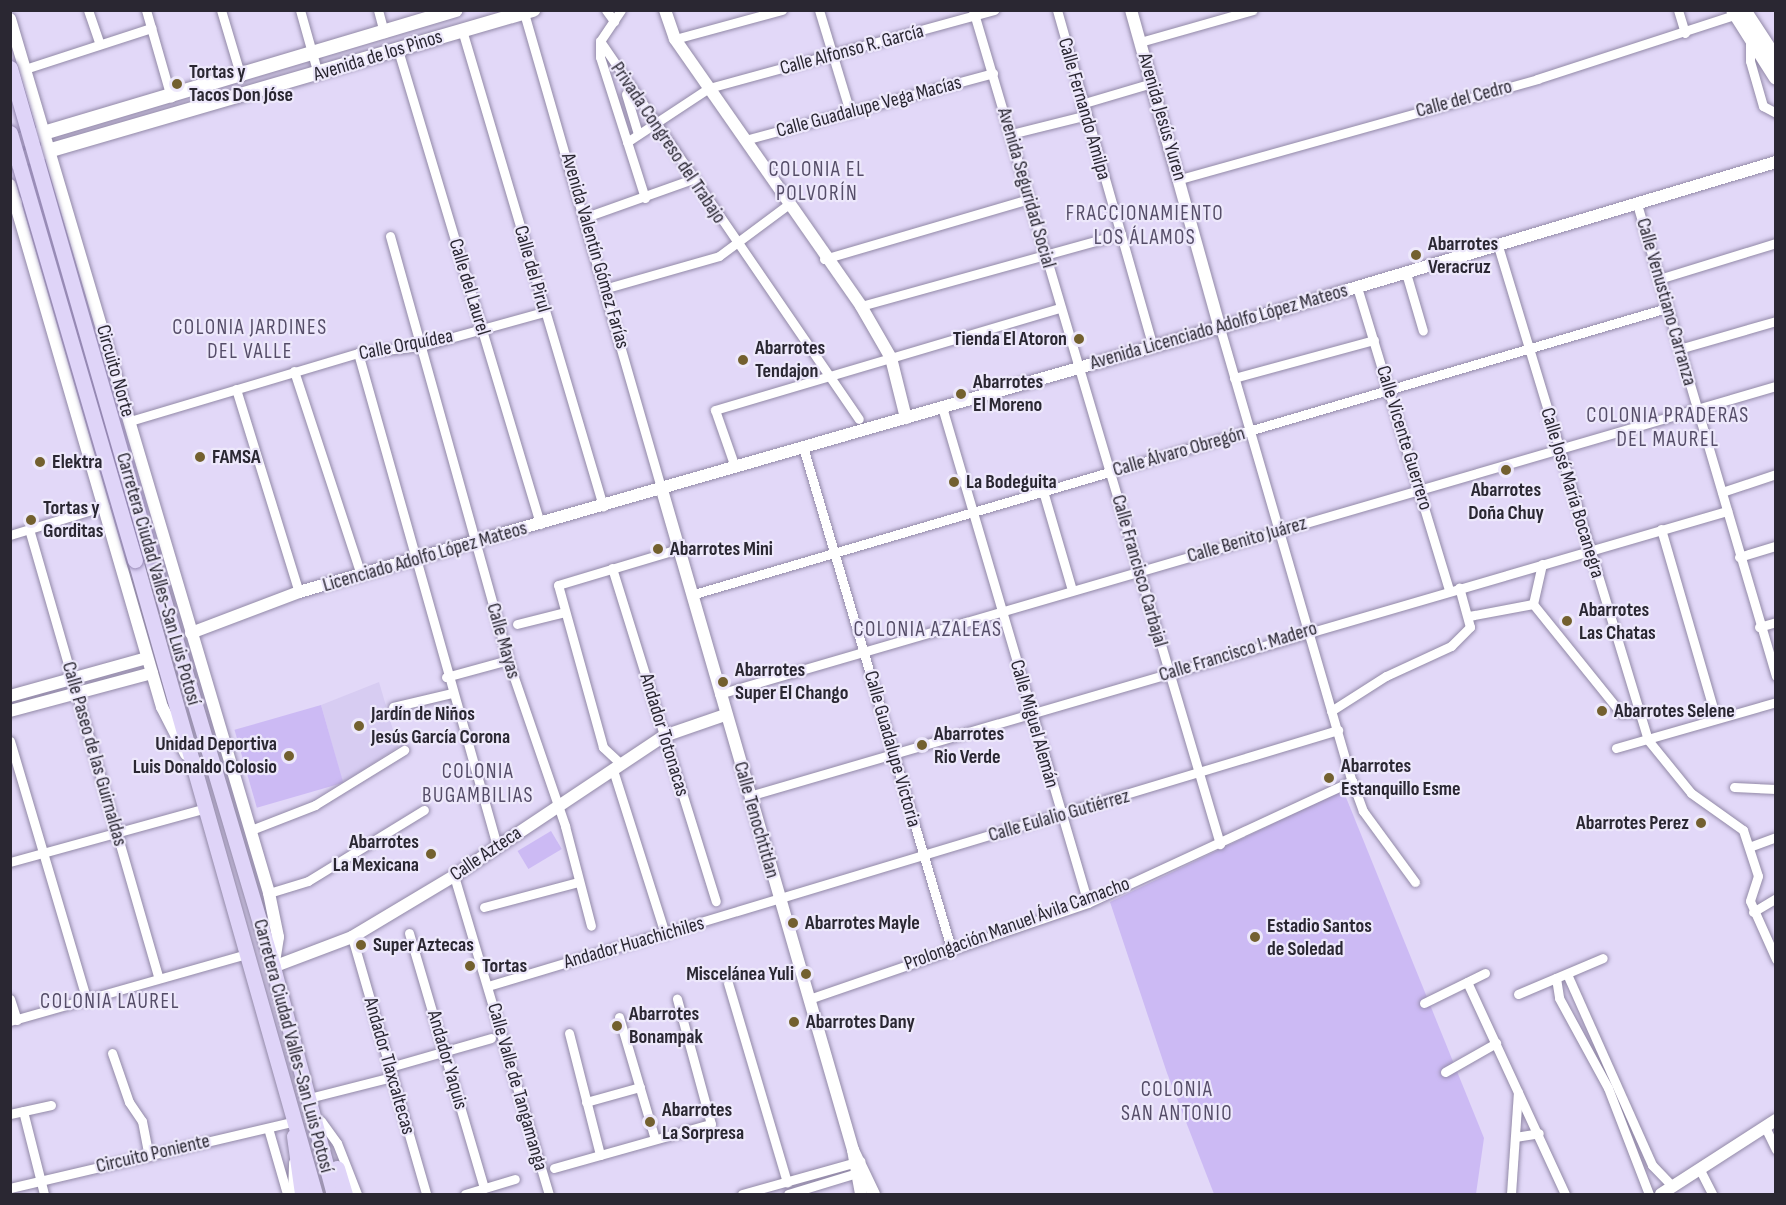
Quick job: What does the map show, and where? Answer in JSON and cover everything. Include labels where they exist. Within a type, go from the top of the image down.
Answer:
[{"type":"main road","name":"Avenida de los Pinos","points":[[10,143],[171,97],[456,10]]},
{"type":"main road","name":"Avenida de los Pinos","points":[[10,162],[528,12]]},
{"type":"main road","points":[[1740,12],[1750,37],[1776,78]]},
{"type":"main road","points":[[1740,12],[1776,59]]},
{"type":"main road","name":"Carretera Ciudad Valles-San Luis Potosí","points":[[18,68],[142,557],[273,967],[314,1110],[334,1194]]},
{"type":"main road","points":[[10,134],[142,557],[193,764],[315,1194]]},
{"type":"main road","points":[[314,1110],[345,1194]]},
{"type":"main road","points":[[295,1121],[293,1156],[302,1194]]},
{"type":"street","points":[[88,10],[100,44]]},
{"type":"street","points":[[146,10],[171,97]]},
{"type":"street","points":[[221,10],[241,76]]},
{"type":"street","points":[[300,10],[318,74]]},
{"type":"street","points":[[378,10],[384,33]]},
{"type":"street","points":[[606,10],[614,21]]},
{"type":"street","points":[[621,10],[600,42],[613,97],[645,198]]},
{"type":"street","points":[[665,10],[675,39],[745,140],[786,206],[861,306],[891,358],[906,418]]},
{"type":"street","points":[[675,39],[782,10]]},
{"type":"street","points":[[819,10],[850,112]]},
{"type":"street","name":"Calle Alfonso R. García","points":[[627,142],[709,88],[833,56],[974,13],[995,10]]},
{"type":"street","name":"Calle Fernando Amilpa","points":[[1057,10],[1084,116],[1153,346]]},
{"type":"street","name":"Avenida Jesús Yuren","points":[[1131,10],[1220,328]]},
{"type":"street","points":[[1140,42],[1253,10]]},
{"type":"street","points":[[1678,10],[1685,33]]},
{"type":"street","name":"Avenida Valentín Gómez Farías","points":[[528,12],[662,490]]},
{"type":"street","name":"Calle del Cedro","points":[[1180,179],[1685,33],[1740,12]]},
{"type":"street","name":"Avenida Seguridad Social","points":[[974,13],[1078,367]]},
{"type":"street","name":"Circuito Norte","points":[[10,19],[18,68],[36,105],[61,186],[191,633],[251,830],[278,937],[273,967]]},
{"type":"street","points":[[18,68],[151,28]]},
{"type":"street","name":"Calle del Pirul","points":[[462,30],[603,507]]},
{"type":"street","points":[[1750,37],[1750,61],[1763,106],[1776,113]]},
{"type":"street","name":"Privada Congreso del Trabajo","points":[[600,42],[630,93],[655,123],[735,244],[827,377],[859,419]]},
{"type":"street","name":"Calle del Laurel","points":[[398,50],[540,524]]},
{"type":"street","name":"Calle Guadalupe Vega Macías","points":[[745,140],[993,73]]},
{"type":"street","points":[[1081,104],[1152,83]]},
{"type":"street","points":[[613,97],[630,93],[638,134]]},
{"type":"street","points":[[10,117],[36,105]]},
{"type":"street","points":[[1011,134],[1084,116]]},
{"type":"street","name":"Avenida Licenciado Adolfo López Mateos","points":[[662,490],[942,406],[1220,328],[1776,162]]},
{"type":"street","points":[[586,217],[645,198],[693,179]]},
{"type":"street","points":[[13,199],[38,185],[61,186]]},
{"type":"street","points":[[10,186],[105,506],[152,674],[172,730],[193,764]]},
{"type":"street","points":[[824,259],[1029,198]]},
{"type":"street","name":"Calle Venustiano Carranza","points":[[1637,204],[1722,492],[1758,627],[1776,676]]},
{"type":"street","points":[[607,288],[711,260],[786,206]]},
{"type":"street","points":[[861,306],[1121,234]]},
{"type":"street","name":"Calle Mayas","points":[[390,236],[508,660],[557,805],[591,926]]},
{"type":"street","points":[[1659,279],[1776,243]]},
{"type":"street","name":"Calle José María Bocanegra","points":[[1498,246],[1588,550],[1648,740]]},
{"type":"street","points":[[1406,273],[1423,331]]},
{"type":"street","name":"Calle Vicente Guerrero","points":[[1358,287],[1420,490],[1454,588],[1469,616]]},
{"type":"street","points":[[735,467],[715,410],[1060,308]]},
{"type":"street","name":"Calle Álvaro Obregón","points":[[691,595],[971,510],[1111,472],[1667,308]]},
{"type":"street","name":"Calle Orquídea","points":[[130,421],[358,353],[421,346],[544,312]]},
{"type":"street","points":[[1679,349],[1776,321]]},
{"type":"street","points":[[1220,328],[1248,432],[1352,782],[1363,811],[1415,882]]},
{"type":"street","points":[[1234,378],[1374,340]]},
{"type":"street","points":[[358,353],[416,559],[446,677],[496,846]]},
{"type":"street","name":"Calle Francisco Carbajal","points":[[1078,367],[1141,571],[1220,844]]},
{"type":"street","points":[[294,371],[361,575]]},
{"type":"street","name":"Calle Benito Juárez","points":[[719,694],[1776,386]]},
{"type":"street","points":[[236,389],[298,592]]},
{"type":"street","name":"Calle Miguel Alemán","points":[[942,406],[1088,903]]},
{"type":"street","name":"Calle Guadalupe Victoria","points":[[803,447],[832,551],[865,651],[890,754],[951,948]]},
{"type":"street","points":[[1722,492],[1776,474]]},
{"type":"street","name":"Licenciado Adolfo López Mateos","points":[[191,633],[298,592],[476,545],[540,524],[662,490]]},
{"type":"street","name":"Calle Tenochtitlan","points":[[662,490],[725,715],[858,1167],[861,1194]]},
{"type":"street","points":[[1043,491],[1072,590]]},
{"type":"street","points":[[10,535],[105,506]]},
{"type":"street","name":"Calle Francisco I. Madero","points":[[749,796],[1454,588],[1727,511]]},
{"type":"street","name":"Calle Paseo de las Guirnaldas","points":[[29,529],[159,978]]},
{"type":"street","points":[[1661,529],[1716,718]]},
{"type":"street","points":[[1739,557],[1776,546]]},
{"type":"street","points":[[665,934],[617,767],[603,747],[558,585],[678,549]]},
{"type":"street","points":[[1533,604],[1542,564]]},
{"type":"street","name":"Andador Totonacas","points":[[612,568],[716,901]]},
{"type":"street","points":[[1331,711],[1386,676],[1444,653],[1470,627],[1469,616],[1533,604]]},
{"type":"street","points":[[1533,604],[1621,713],[1639,712]]},
{"type":"street","points":[[517,624],[565,612]]},
{"type":"street","points":[[1758,627],[1776,622]]},
{"type":"street","points":[[10,696],[147,657]]},
{"type":"street","points":[[446,677],[508,660]]},
{"type":"street","points":[[10,711],[152,674]]},
{"type":"street","points":[[393,707],[452,693]]},
{"type":"street","points":[[1616,748],[1776,702]]},
{"type":"street","name":"Calle Azteca","points":[[273,967],[352,937],[454,876],[557,805],[664,736],[725,715]]},
{"type":"street","name":"Calle Eulalio Gutiérrez","points":[[780,901],[1338,730]]},
{"type":"street","points":[[1648,740],[1691,793],[1743,830],[1758,876],[1750,901],[1776,959]]},
{"type":"street","points":[[10,741],[87,1001]]},
{"type":"street","points":[[251,830],[315,805],[405,750]]},
{"type":"street","name":"Prolongación Manuel Ávila Camacho","points":[[809,999],[951,948],[1088,903],[1352,782]]},
{"type":"street","points":[[1734,787],[1776,789]]},
{"type":"street","points":[[10,862],[206,808]]},
{"type":"street","points":[[268,893],[308,881],[424,810]]},
{"type":"street","points":[[1749,847],[1776,837]]},
{"type":"street","name":"Calle Valle de Tangamanga","points":[[454,876],[549,1194]]},
{"type":"street","points":[[484,907],[578,882]]},
{"type":"street","points":[[1753,912],[1773,900],[1776,911]]},
{"type":"street","name":"Andador Huachichiles","points":[[488,986],[780,901]]},
{"type":"street","name":"Andador Yaquis","points":[[409,933],[484,1188]]},
{"type":"street","name":"Andador Tlaxcaltecas","points":[[352,937],[426,1194]]},
{"type":"street","points":[[10,999],[14,1021],[247,954]]},
{"type":"street","points":[[1518,994],[1603,958]]},
{"type":"street","points":[[1424,1003],[1485,973]]},
{"type":"street","points":[[1567,974],[1618,1084],[1642,1155],[1648,1194]]},
{"type":"street","points":[[1556,978],[1559,998],[1642,1155],[1673,1187]]},
{"type":"street","points":[[1467,982],[1565,1194]]},
{"type":"street","points":[[728,983],[787,1182]]},
{"type":"street","points":[[554,1168],[711,1124],[677,999]]},
{"type":"street","points":[[620,1017],[655,1138]]},
{"type":"street","points":[[569,1033],[600,1155]]},
{"type":"street","points":[[357,1194],[337,1143],[314,1110],[391,1072],[491,1038]]},
{"type":"street","points":[[1445,1072],[1496,1042]]},
{"type":"street","points":[[112,1053],[129,1102],[142,1121],[149,1156]]},
{"type":"street","points":[[1608,1088],[1618,1084]]},
{"type":"street","points":[[586,1102],[640,1088]]},
{"type":"street","points":[[1511,1194],[1518,1090]]},
{"type":"street","points":[[10,1114],[51,1105]]},
{"type":"street","points":[[23,1111],[44,1194]]},
{"type":"street","name":"Circuito Poniente","points":[[10,1188],[295,1121]]},
{"type":"street","points":[[1661,1194],[1770,1124],[1776,1150]]},
{"type":"street","points":[[268,1128],[287,1194]]},
{"type":"street","points":[[1515,1137],[1539,1134]]},
{"type":"street","points":[[292,1194],[293,1156]]},
{"type":"street","points":[[742,1194],[858,1167]]},
{"type":"street","points":[[788,1194],[858,1167]]},
{"type":"street","name":"Calle Tenochtitlan","points":[[858,1167],[874,1194]]},
{"type":"street","points":[[1700,1170],[1712,1194]]},
{"type":"street","points":[[1646,1182],[1661,1176]]},
{"type":"street","points":[[465,1194],[515,1179]]},
{"type":"shaded area","name":"Jardín de Niños Jesús García Corona","points":[[379,682],[398,747],[343,783],[321,705]]},
{"type":"shaded area","name":"Unidad Deportiva Luis Donaldo Colosio","points":[[321,705],[343,783],[257,808],[234,730]]},
{"type":"shaded area","points":[[1343,790],[1484,1138],[1476,1194],[1214,1194],[1167,1073],[1110,902]]},
{"type":"shaded area","points":[[551,831],[562,849],[528,869],[518,851]]},
{"type":"place","name":"Tortas y Tacos Don Jóse","points":[[177,84]]},
{"type":"place","name":"Abarrotes Veracruz","points":[[1416,255]]},
{"type":"place","name":"Tienda El Atoron","points":[[1079,339]]},
{"type":"place","name":"Abarrotes Tendajon","points":[[743,360]]},
{"type":"place","name":"Abarrotes El Moreno","points":[[961,394]]},
{"type":"place","name":"FAMSA","points":[[200,457]]},
{"type":"place","name":"Elektra","points":[[40,462]]},
{"type":"place","name":"Abarrotes Doña Chuy","points":[[1506,470]]},
{"type":"place","name":"La Bodeguita","points":[[954,482]]},
{"type":"place","name":"Tortas y Gorditas","points":[[31,520]]},
{"type":"place","name":"Abarrotes Mini","points":[[658,549]]},
{"type":"place","name":"Abarrotes Las Chatas","points":[[1567,621]]},
{"type":"place","name":"Abarrotes Super El Chango","points":[[723,682]]},
{"type":"place","name":"Abarrotes Selene","points":[[1602,711]]},
{"type":"place","name":"Jardín de Niños Jesús García Corona","points":[[359,726]]},
{"type":"place","name":"Abarrotes Rio Verde","points":[[922,745]]},
{"type":"place","name":"Unidad Deportiva Luis Donaldo Colosio","points":[[289,756]]},
{"type":"place","name":"Abarrotes Estanquillo Esme","points":[[1329,778]]},
{"type":"place","name":"Abarrotes Perez","points":[[1701,823]]},
{"type":"place","name":"Abarrotes La Mexicana","points":[[431,854]]},
{"type":"place","name":"Abarrotes Mayle","points":[[793,923]]},
{"type":"place","name":"Estadio Santos de Soledad","points":[[1255,937]]},
{"type":"place","name":"Super Aztecas","points":[[361,945]]},
{"type":"place","name":"Tortas","points":[[470,966]]},
{"type":"place","name":"Miscelánea Yuli","points":[[806,974]]},
{"type":"place","name":"Abarrotes Dany","points":[[794,1022]]},
{"type":"place","name":"Abarrotes Bonampak","points":[[617,1026]]},
{"type":"place","name":"Abarrotes La Sorpresa","points":[[650,1122]]},
{"type":"district","name":"COLONIA EL POLVORÍN","points":[[817,182]]},
{"type":"district","name":"FRACCIONAMIENTO LOS ÁLAMOS","points":[[1145,226]]},
{"type":"district","name":"COLONIA JARDINES DEL VALLE","points":[[250,340]]},
{"type":"district","name":"COLONIA PRADERAS DEL MAUREL","points":[[1668,428]]},
{"type":"district","name":"COLONIA AZALEAS","points":[[928,630]]},
{"type":"district","name":"COLONIA BUGAMBILIAS","points":[[478,784]]},
{"type":"district","name":"COLONIA LAUREL","points":[[110,1002]]},
{"type":"district","name":"COLONIA SAN ANTONIO","points":[[1177,1102]]}]
